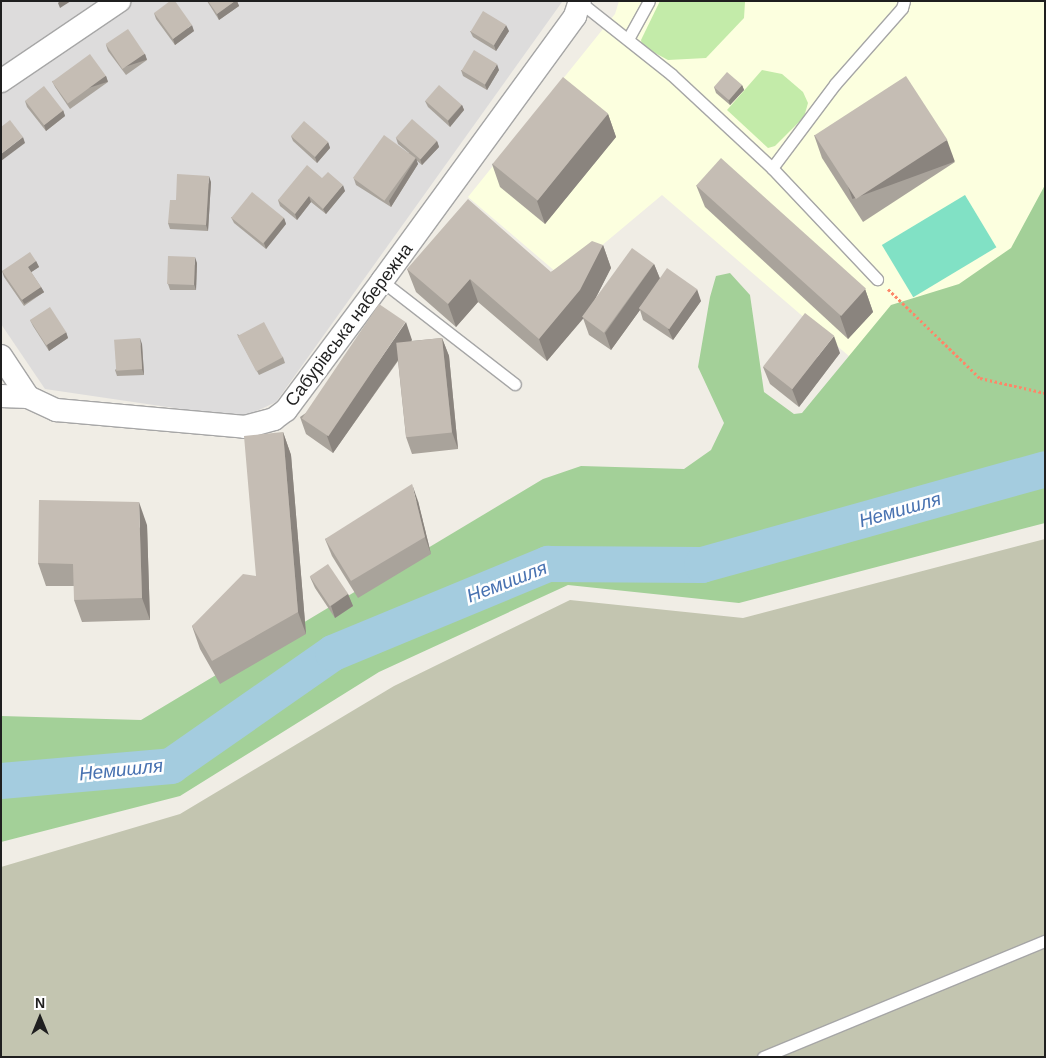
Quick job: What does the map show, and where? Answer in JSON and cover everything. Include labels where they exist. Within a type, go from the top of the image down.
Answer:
[{"type":"street","points":[[1,81],[119,1]]},
{"type":"street","name":"Сабурівська набережна","points":[[1,396],[28,397],[56,410],[245,427],[260,426],[286,410],[575,16],[580,1]]},
{"type":"street","points":[[1,356],[28,397]]},
{"type":"lane","points":[[580,1],[628,39],[772,168],[877,279]]},
{"type":"lane","points":[[628,39],[649,1]]},
{"type":"lane","points":[[772,168],[834,84],[902,8],[904,1]]},
{"type":"lane","points":[[382,281],[515,384]]},
{"type":"lane","points":[[763,1057],[1045,941]]},
{"type":"path","points":[[877,279],[980,378],[1045,393]]},
{"type":"shaded area","points":[[1,1],[562,2],[276,402],[242,418],[45,389],[1,324]]},
{"type":"shaded area","points":[[619,1],[1045,1],[1045,402],[850,357],[662,195],[563,278],[468,197],[615,14]]},
{"type":"shaded area","points":[[1045,539],[1045,1057],[1,1057],[1,867],[180,814],[394,686],[570,600],[743,618]]},
{"type":"green space","points":[[660,1],[743,1],[745,2],[744,18],[706,58],[668,60],[642,46],[641,40]]},
{"type":"green space","points":[[762,70],[782,74],[803,92],[808,103],[804,117],[775,146],[768,148],[727,110]]},
{"type":"green space","points":[[1045,185],[1045,523],[739,603],[568,585],[379,672],[180,796],[1,842],[1,716],[141,720],[543,479],[581,466],[684,469],[711,450],[724,423],[698,367],[710,297],[716,276],[730,273],[750,295],[764,392],[794,414],[802,413],[891,305],[959,284],[1011,248]]},
{"type":"green space","points":[[965,195],[996,247],[913,297],[882,245]]},
{"type":"building","points":[[170,1],[175,1],[192,25],[173,39],[154,13]]},
{"type":"building","points":[[208,1],[235,1],[217,14]]},
{"type":"building","points":[[483,11],[506,25],[494,45],[471,32]]},
{"type":"building","points":[[128,29],[145,54],[122,69],[106,44]]},
{"type":"building","points":[[474,50],[497,64],[485,84],[462,71]]},
{"type":"building","points":[[90,54],[106,76],[68,103],[52,82]]},
{"type":"building","points":[[727,72],[742,85],[729,100],[714,87]]},
{"type":"building","points":[[906,76],[947,140],[856,199],[815,135]]},
{"type":"building","points":[[563,77],[608,114],[538,201],[493,164]]},
{"type":"building","points":[[439,85],[462,105],[448,121],[425,101]]},
{"type":"building","points":[[44,86],[63,110],[44,125],[25,101]]},
{"type":"building","points":[[412,119],[437,141],[421,160],[396,138]]},
{"type":"building","points":[[10,120],[23,137],[1,154],[1,127]]},
{"type":"building","points":[[304,121],[328,142],[315,157],[291,136]]},
{"type":"building","points":[[384,135],[416,158],[384,201],[353,178]]},
{"type":"building","points":[[721,158],[866,288],[841,316],[696,185]]},
{"type":"building","points":[[307,165],[322,178],[328,172],[343,185],[323,209],[309,196],[295,214],[278,200]]},
{"type":"building","points":[[177,174],[209,176],[206,225],[168,223],[170,200],[176,200]]},
{"type":"building","points":[[252,192],[284,218],[263,243],[231,218]]},
{"type":"building","points":[[468,199],[551,272],[592,241],[603,245],[580,290],[539,339],[470,279],[448,304],[407,269]]},
{"type":"building","points":[[632,248],[654,264],[604,333],[582,317]]},
{"type":"building","points":[[30,252],[36,261],[28,267],[41,287],[22,300],[2,271]]},
{"type":"building","points":[[168,256],[195,257],[194,285],[167,284]]},
{"type":"building","points":[[667,268],[697,289],[669,329],[639,308]]},
{"type":"building","points":[[379,304],[406,322],[328,436],[302,418]]},
{"type":"building","points":[[50,307],[66,332],[46,345],[30,320]]},
{"type":"building","points":[[805,313],[834,336],[792,389],[763,367]]},
{"type":"building","points":[[264,322],[283,357],[256,371],[238,336]]},
{"type":"building","points":[[140,338],[142,369],[116,371],[114,340]]},
{"type":"building","points":[[442,338],[452,432],[406,437],[396,343]]},
{"type":"building","points":[[283,432],[298,612],[212,661],[192,626],[243,574],[256,576],[244,436]]},
{"type":"building","points":[[412,484],[425,537],[351,581],[325,539]]},
{"type":"building","points":[[39,500],[139,502],[142,598],[74,600],[73,564],[38,563]]},
{"type":"building","points":[[328,564],[348,594],[330,606],[310,576]]},
{"type":"waterway","name":"Немишля","points":[[1,781],[171,766],[333,653],[548,564],[702,565],[1045,469]]}]
